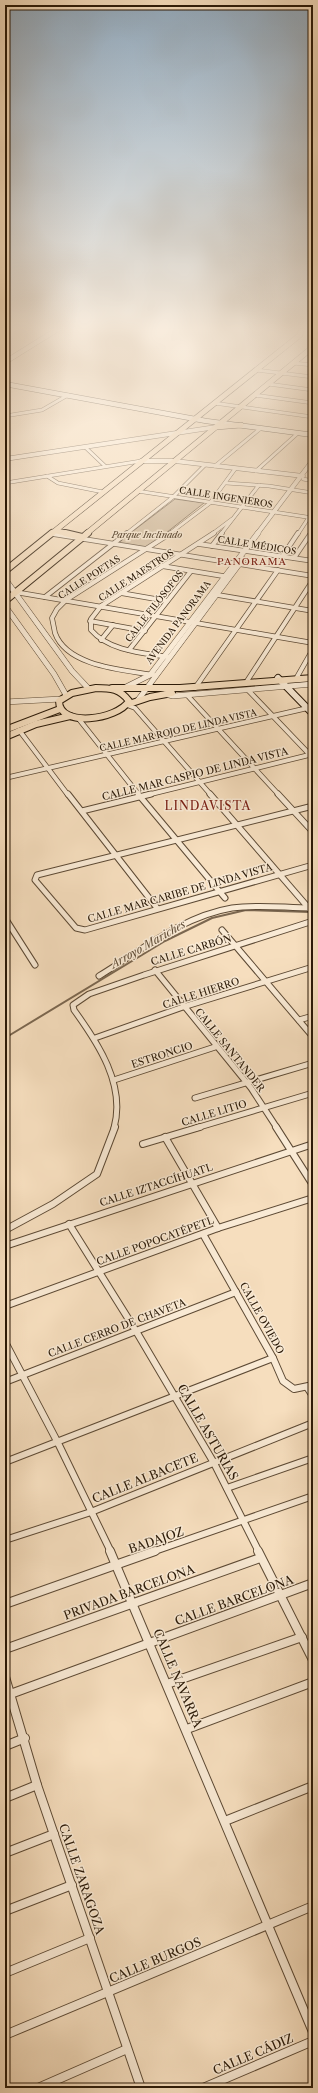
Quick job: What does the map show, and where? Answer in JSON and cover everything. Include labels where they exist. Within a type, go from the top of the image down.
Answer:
[{"type":"main road","points":[[5,601],[170,462],[216,427],[219,427]]},
{"type":"main road","points":[[256,427],[313,434]]},
{"type":"main road","points":[[263,427],[313,434]]},
{"type":"main road","points":[[5,571],[55,533],[139,461],[183,428]]},
{"type":"main road","points":[[55,533],[80,538]]},
{"type":"main road","points":[[60,709],[59,704],[64,697],[88,688],[148,686],[165,691],[284,682],[313,678]]},
{"type":"main road","points":[[5,737],[19,730],[49,720],[106,715],[128,704],[165,691],[205,687],[284,682],[311,708],[313,714]]},
{"type":"main road","points":[[112,688],[124,694],[128,698],[128,704]]},
{"type":"main road","points":[[60,709],[74,717]]},
{"type":"main road","points":[[5,730],[60,709]]},
{"type":"street","points":[[7,457],[216,427]]},
{"type":"street","points":[[7,457],[183,428]]},
{"type":"street","points":[[215,466],[261,428]]},
{"type":"street","points":[[256,471],[298,433]]},
{"type":"street","points":[[85,447],[106,466]]},
{"type":"street","name":"AVENIDA PANORAMA","points":[[138,700],[148,686],[153,675],[196,622],[224,576],[246,551],[313,460]]},
{"type":"street","points":[[5,483],[139,461],[170,462],[234,471],[313,478]]},
{"type":"street","points":[[45,597],[174,497],[204,466],[215,466],[234,471],[256,471],[301,477],[313,481]]},
{"type":"street","name":"AVENIDA PANORAMA","points":[[301,477],[313,466]]},
{"type":"street","name":"CALLE POETAS","points":[[153,675],[99,665],[74,655],[58,640],[53,624],[55,612],[66,600],[182,526],[210,503],[234,471]]},
{"type":"street","points":[[47,476],[58,483],[103,492]]},
{"type":"street","points":[[226,483],[259,485],[313,492]]},
{"type":"street","name":"CALLE MAESTROS","points":[[212,546],[259,485]]},
{"type":"street","name":"CALLE INGENIEROS","points":[[137,491],[311,518]]},
{"type":"street","points":[[282,556],[311,518],[313,511]]},
{"type":"street","name":"CALLE MAESTROS","points":[[90,621],[101,606],[199,544],[232,519]]},
{"type":"street","points":[[294,558],[313,530]]},
{"type":"street","points":[[80,538],[112,545],[313,576]]},
{"type":"street","name":"CALLE MÉDICOS","points":[[199,544],[313,561]]},
{"type":"street","name":"AVENIDA PANORAMA","points":[[167,657],[190,622],[230,577],[236,564]]},
{"type":"street","points":[[162,566],[230,577]]},
{"type":"street","points":[[195,688],[235,629],[278,570]]},
{"type":"street","name":"CALLE FILÓSOFOS","points":[[129,650],[191,571]]},
{"type":"street","points":[[5,579],[72,671],[88,688]]},
{"type":"street","points":[[247,681],[313,580]]},
{"type":"street","points":[[15,592],[313,643]]},
{"type":"street","points":[[121,593],[167,601]]},
{"type":"street","points":[[214,594],[313,611]]},
{"type":"street","points":[[5,606],[54,674],[64,697],[5,702]]},
{"type":"street","points":[[145,631],[90,621],[91,630],[101,640],[116,647],[167,657]]},
{"type":"street","points":[[101,640],[113,625]]},
{"type":"street","points":[[297,677],[313,649]]},
{"type":"street","name":"AVENIDA PANORAMA","points":[[122,688],[153,675]]},
{"type":"street","points":[[165,691],[170,696],[248,690],[284,682],[297,677],[313,678]]},
{"type":"street","points":[[205,687],[216,683],[247,681],[313,684]]},
{"type":"street","points":[[248,690],[272,717],[312,756]]},
{"type":"street","points":[[187,695],[313,832]]},
{"type":"street","points":[[128,704],[135,708],[163,742],[199,781],[311,910]]},
{"type":"street","name":"CALLE MAR ROJO DE LINDA VISTA","points":[[5,778],[311,708]]},
{"type":"street","points":[[74,717],[108,754],[140,796],[225,898]]},
{"type":"street","points":[[19,730],[114,855],[157,908]]},
{"type":"street","name":"CALLE MAR CASPIO DE LINDA VISTA","points":[[82,811],[199,781],[312,756]]},
{"type":"street","points":[[114,855],[313,806]]},
{"type":"street","name":"CALLE MAR CARIBE DE LINDA VISTA","points":[[114,855],[37,875],[35,880],[76,928],[80,930],[91,929],[157,908],[313,865]]},
{"type":"street","points":[[99,976],[164,936],[210,913],[247,906],[311,910]]},
{"type":"street","points":[[5,918],[35,965]]},
{"type":"street","name":"CALLE CARBÓN","points":[[95,1038],[74,1010],[73,1005],[87,995],[155,970],[313,921]]},
{"type":"street","points":[[222,930],[267,981],[313,1037]]},
{"type":"street","name":"CALLE HIERRO","points":[[95,1038],[183,1007],[313,967]]},
{"type":"street","name":"CALLE SANTANDER","points":[[155,970],[215,1047],[246,1083],[264,1108],[313,1185]]},
{"type":"street","points":[[299,1020],[313,1016]]},
{"type":"street","points":[[5,1230],[53,1204],[97,1174],[101,1167],[117,1115],[114,1080],[95,1038]]},
{"type":"street","name":"ESTRONCIO","points":[[114,1080],[215,1047]]},
{"type":"street","points":[[195,1098],[313,1063]]},
{"type":"street","name":"CALLE LITIO","points":[[143,1144],[313,1093]]},
{"type":"street","points":[[165,1137],[218,1228]]},
{"type":"street","name":"CALLE IZTACCÍHUATL","points":[[5,1246],[313,1144]]},
{"type":"street","name":"CALLE POPOCATÉPETL","points":[[5,1306],[218,1228],[313,1198]]},
{"type":"street","name":"CALLE ASTURIAS","points":[[68,1224],[136,1331],[214,1463],[260,1558],[313,1660]]},
{"type":"street","name":"CALLE OVIEDO","points":[[203,1234],[273,1358],[284,1381],[288,1386],[294,1389],[310,1386],[313,1396]]},
{"type":"street","name":"CALLE CERRO DE CHAVETA","points":[[5,1382],[236,1292]]},
{"type":"street","name":"CALLE NAVARRA","points":[[5,1342],[58,1443],[117,1565],[187,1729],[267,1926],[313,2032]]},
{"type":"street","points":[[5,1462],[58,1443],[174,1395],[273,1358]]},
{"type":"street","name":"CALLE ALBACETE","points":[[5,1540],[91,1512],[313,1423]]},
{"type":"street","points":[[227,1488],[313,1458]]},
{"type":"street","name":"BADAJOZ","points":[[5,1604],[313,1496]]},
{"type":"street","name":"PRIVADA BARCELONA","points":[[5,1649],[260,1558]]},
{"type":"street","name":"CALLE BARCELONA","points":[[8,1695],[313,1583]]},
{"type":"street","points":[[167,1684],[302,1638]]},
{"type":"street","name":"CALLE ZARAGOZA","points":[[5,1677],[8,1695],[25,1738],[37,1785],[141,2088]]},
{"type":"street","points":[[187,1729],[313,1682]]},
{"type":"street","points":[[5,1746],[25,1738]]},
{"type":"street","points":[[5,1798],[37,1785]]},
{"type":"street","points":[[225,1821],[313,1786]]},
{"type":"street","points":[[5,1854],[54,1834]]},
{"type":"street","points":[[5,1911],[72,1885]]},
{"type":"street","name":"CALLE BURGOS","points":[[5,2035],[313,1906]]},
{"type":"street","points":[[5,1973],[90,1938]]},
{"type":"street","name":"CALLE CÁDIZ","points":[[203,2088],[313,2041]]},
{"type":"street","points":[[38,2088],[127,2049]]},
{"type":"green space","name":"Parque Inclinado","points":[[175,499],[204,503],[147,548],[116,544]]},
{"type":"waterway","name":"Arroyo Mariches","points":[[5,1038],[165,941],[212,918],[246,910],[310,912]]},
{"type":"district","name":"PANORAMA","points":[[252,561]]},
{"type":"district","name":"LINDAVISTA","points":[[208,805]]}]
